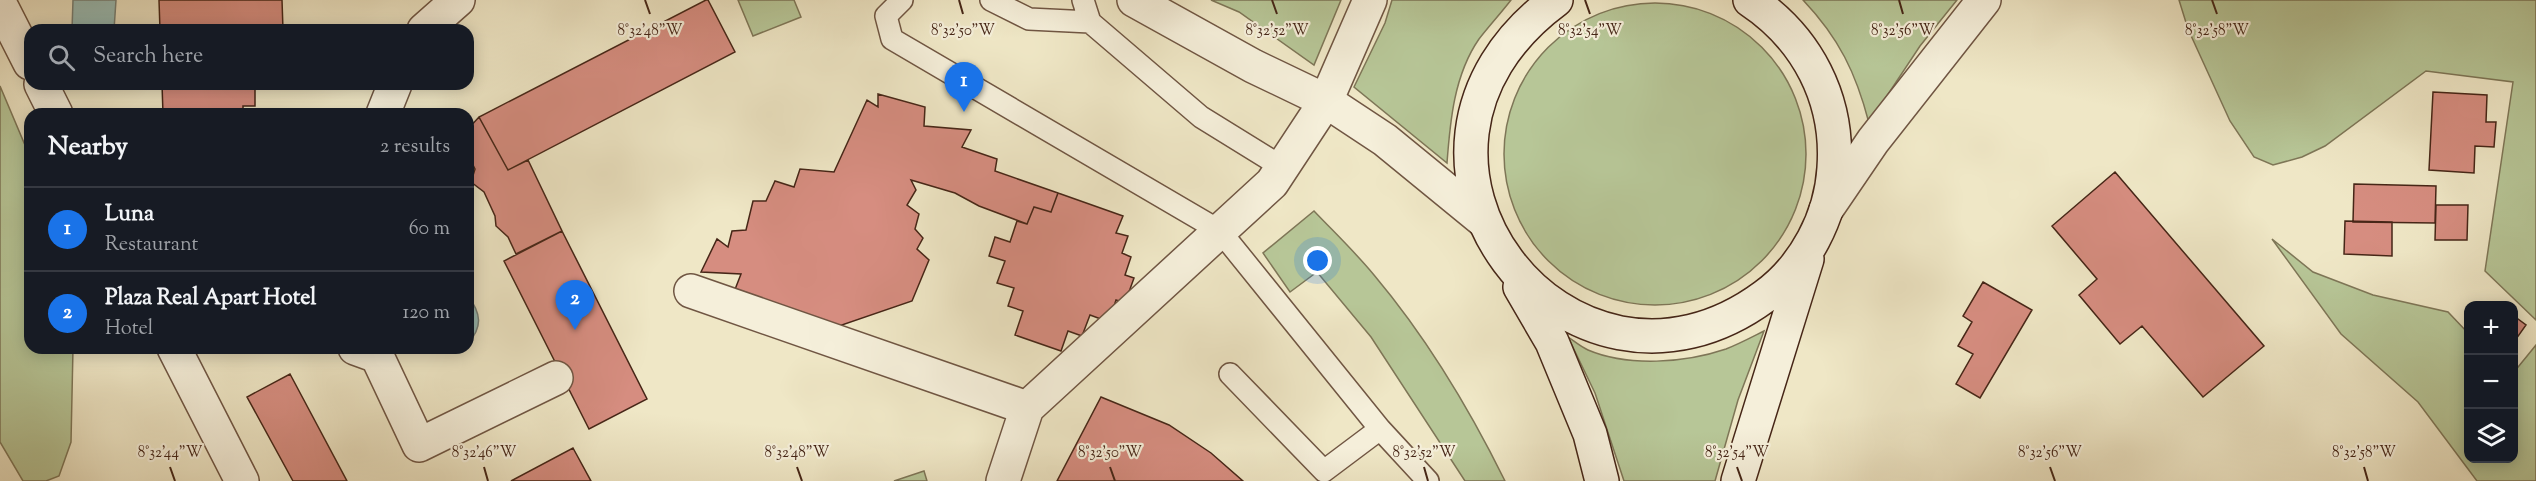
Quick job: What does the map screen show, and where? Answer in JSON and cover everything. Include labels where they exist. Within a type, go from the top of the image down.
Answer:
[{"type":"street","points":[[431,24],[458,0]]},
{"type":"street","points":[[1134,0],[1253,66],[1326,100],[1385,140],[1491,235],[1517,275],[1540,296],[1567,314],[1596,326],[1617,331],[1659,335],[1720,322],[1749,308],[1789,274],[1874,141],[1984,0]]},
{"type":"street","points":[[1003,481],[1027,408],[1272,183],[1326,100],[1370,0]]},
{"type":"street","points":[[1538,0],[1493,68],[1480,97],[1473,128],[1471,160],[1475,191],[1491,235],[1552,342],[1590,434],[1602,481]]},
{"type":"street","points":[[1510,41],[1532,18],[1556,0]]},
{"type":"street","points":[[0,4],[24,51]]},
{"type":"street","points":[[1738,481],[1820,225],[1833,179],[1836,148],[1829,106],[1809,58],[1789,32],[1759,4]]},
{"type":"street","points":[[43,90],[53,108]]},
{"type":"street","points":[[385,108],[393,90]]},
{"type":"street","points":[[691,291],[1027,408]]},
{"type":"street","points":[[187,354],[242,481]]},
{"type":"street","points":[[372,354],[377,356],[419,445],[556,378]]},
{"type":"lane","points":[[902,0],[886,16],[892,39],[1220,231],[1380,429],[1428,481]]},
{"type":"lane","points":[[991,0],[1029,19],[1090,22]]},
{"type":"lane","points":[[1083,0],[1090,22],[1201,117],[1282,167]]},
{"type":"lane","points":[[1230,374],[1328,476],[1380,429]]},
{"type":"green space","points":[[738,0],[794,0],[801,17],[753,36]]},
{"type":"green space","points":[[1211,0],[1341,0],[1314,65],[1239,12]]},
{"type":"green space","points":[[1392,0],[1511,0],[1479,39],[1464,68],[1452,115],[1447,163],[1354,87],[1385,23]]},
{"type":"green space","points":[[1803,0],[1957,0],[1920,46],[1869,123],[1845,57],[1827,28]]},
{"type":"green space","points":[[2179,0],[2536,0],[2536,320],[2485,271],[2513,82],[2426,71],[2325,146],[2302,157],[2273,165],[2254,157],[2230,121],[2188,29]]},
{"type":"green space","points":[[1655,3],[1684,6],[1713,15],[1739,29],[1762,47],[1780,70],[1794,96],[1803,125],[1806,154],[1803,183],[1794,212],[1780,238],[1762,261],[1739,279],[1713,293],[1684,302],[1655,305],[1626,302],[1597,293],[1571,279],[1548,261],[1530,238],[1516,212],[1507,183],[1504,154],[1507,125],[1516,96],[1530,70],[1548,47],[1571,29],[1597,15],[1626,6]]},
{"type":"green space","points":[[0,86],[24,143],[24,354],[73,354],[71,442],[59,476],[46,481],[23,481],[0,442]]},
{"type":"green space","points":[[1314,211],[1367,267],[1412,324],[1462,400],[1505,481],[1465,481],[1371,337],[1317,272],[1290,292],[1263,253]]},
{"type":"green space","points":[[2272,239],[2313,272],[2373,295],[2448,312],[2464,329],[2464,463],[2518,463],[2518,367],[2536,345],[2536,481],[2477,481],[2418,402],[2341,334]]},
{"type":"green space","points":[[1764,331],[1738,400],[1715,481],[1624,481],[1595,393],[1568,337],[1585,349],[1604,355],[1638,361],[1657,361],[1710,354]]},
{"type":"green space","points":[[924,471],[927,481],[894,481]]},
{"type":"water","points":[[73,0],[116,0],[114,24],[72,24]]},
{"type":"water","points":[[474,305],[478,314],[474,335]]},
{"type":"building","points":[[159,0],[282,0],[283,24],[160,24]]},
{"type":"building","points":[[706,0],[735,52],[508,170],[479,117]]},
{"type":"building","points":[[162,90],[255,90],[255,106],[163,108]]},
{"type":"building","points":[[2433,92],[2487,95],[2486,122],[2496,122],[2494,147],[2475,146],[2474,173],[2429,170]]},
{"type":"building","points":[[878,94],[925,107],[924,126],[971,130],[962,147],[997,159],[995,171],[1058,193],[1051,212],[1034,207],[1027,224],[979,206],[955,193],[911,180],[916,190],[907,205],[919,214],[915,229],[923,238],[917,249],[929,260],[912,301],[839,326],[734,292],[741,274],[701,272],[717,239],[728,247],[732,231],[746,230],[753,201],[766,201],[775,181],[794,187],[800,169],[834,172],[867,100],[878,107]]},
{"type":"building","points":[[479,117],[508,170],[528,160],[562,231],[516,254],[508,237],[496,226],[495,216],[484,192],[474,184],[474,122]]},
{"type":"building","points":[[2115,172],[2264,346],[2203,397],[2142,326],[2120,344],[2079,295],[2097,279],[2052,226]]},
{"type":"building","points":[[2354,184],[2436,186],[2435,223],[2353,222]]},
{"type":"building","points":[[1058,193],[1123,216],[1116,233],[1128,236],[1122,253],[1131,257],[1125,275],[1134,278],[1125,303],[1116,300],[1109,322],[1090,315],[1082,336],[1068,331],[1061,351],[1015,335],[1023,311],[1008,306],[1014,288],[997,283],[1005,261],[989,256],[995,237],[1010,242],[1017,221],[1027,224],[1034,207],[1051,212]]},
{"type":"building","points":[[2436,205],[2468,205],[2467,240],[2435,240]]},
{"type":"building","points":[[2345,221],[2392,222],[2392,256],[2344,254]]},
{"type":"building","points":[[562,231],[647,399],[589,429],[504,261]]},
{"type":"building","points":[[1983,282],[2032,310],[1980,398],[1956,384],[1973,354],[1958,346],[1972,322],[1963,316]]},
{"type":"building","points":[[2518,319],[2526,325],[2518,336]]},
{"type":"building","points":[[290,374],[347,481],[293,481],[247,397]]},
{"type":"building","points":[[1101,397],[1169,425],[1211,453],[1243,481],[1057,481]]},
{"type":"building","points":[[573,448],[591,481],[511,481]]},
{"type":"place","name":"Luna","points":[[964,112]]},
{"type":"place","name":"Plaza Real Apart Hotel","points":[[575,330]]}]
